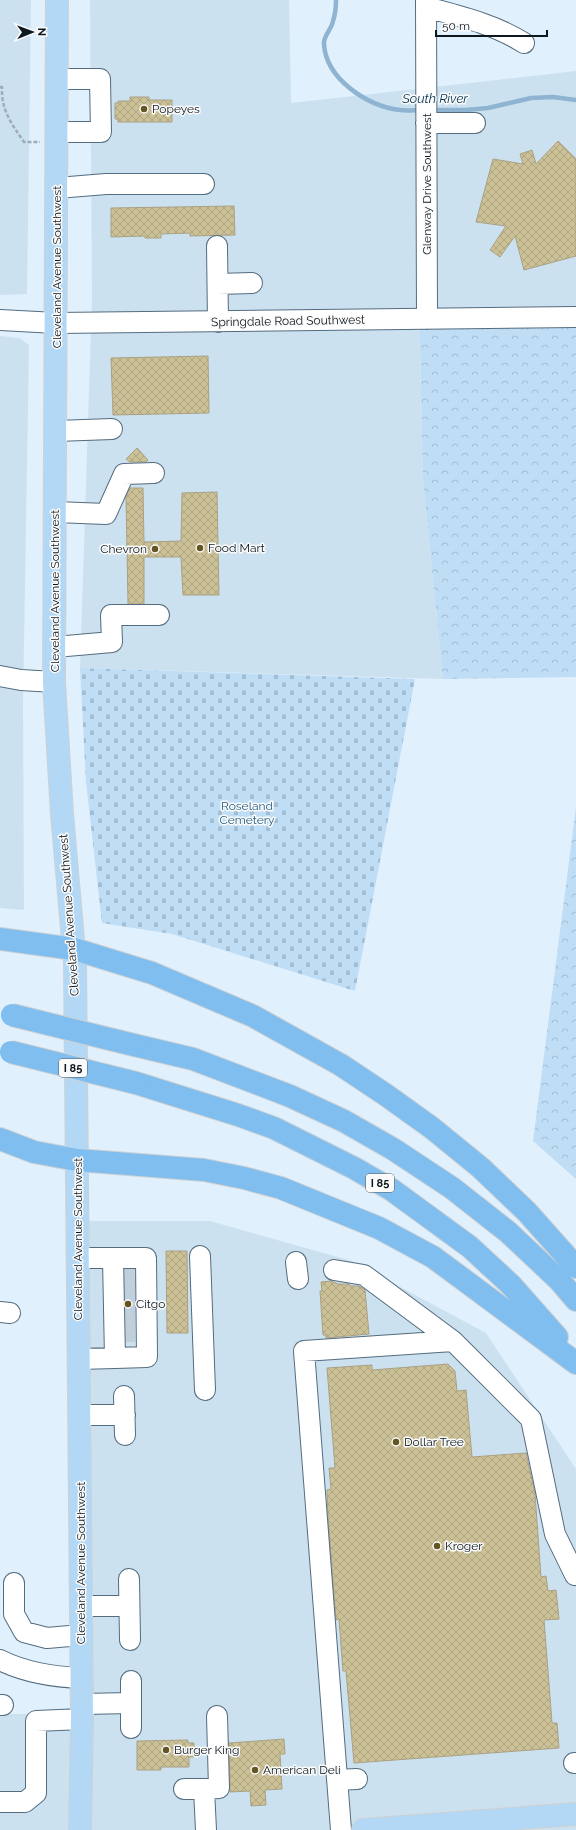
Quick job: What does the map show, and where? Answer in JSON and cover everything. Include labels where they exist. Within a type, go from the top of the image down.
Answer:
[{"type":"highway","points":[[0,939],[74,949],[152,974],[253,1016],[341,1065],[432,1128],[481,1168],[527,1212],[576,1267]]},
{"type":"highway","points":[[6,1014],[193,1059],[290,1096],[344,1121],[393,1149],[452,1188],[508,1232],[560,1280],[576,1300]]},
{"type":"highway","name":"I 85","points":[[6,1051],[136,1083],[212,1106],[274,1128],[354,1168],[392,1190],[470,1247],[511,1285],[576,1359]]},
{"type":"highway","points":[[0,1139],[34,1152],[77,1160],[204,1170],[244,1178],[281,1188],[378,1228],[433,1256],[576,1362]]},
{"type":"main road","name":"Cleveland Avenue Southwest","points":[[57,0],[54,682],[62,814],[74,949],[82,1678],[80,1830]]},
{"type":"main road","points":[[375,1830],[552,1823],[576,1814]]},
{"type":"street","points":[[426,4],[510,34],[524,43]]},
{"type":"street","name":"Glenway Drive Southwest","points":[[426,4],[427,319]]},
{"type":"street","points":[[57,79],[100,79],[101,132],[57,137]]},
{"type":"street","points":[[426,123],[475,123]]},
{"type":"street","points":[[57,188],[106,184],[204,184]]},
{"type":"street","points":[[217,246],[218,322]]},
{"type":"street","points":[[218,284],[252,283]]},
{"type":"street","name":"Springdale Road Southwest","points":[[0,320],[56,323],[576,317]]},
{"type":"street","points":[[56,431],[112,429]]},
{"type":"street","points":[[55,512],[106,514],[124,474],[154,473]]},
{"type":"street","points":[[55,647],[112,642],[111,615],[159,615]]},
{"type":"street","points":[[0,676],[21,680],[54,682]]},
{"type":"street","points":[[200,1256],[205,1390]]},
{"type":"street","points":[[78,1258],[146,1258],[128,1305],[115,1358]]},
{"type":"street","points":[[78,1359],[147,1357],[113,1258]]},
{"type":"street","points":[[334,1270],[364,1274],[453,1342],[531,1420],[555,1534],[575,1575]]},
{"type":"street","points":[[341,1830],[304,1347],[453,1342]]},
{"type":"street","points":[[124,1396],[125,1435]]},
{"type":"street","points":[[79,1416],[125,1415]]},
{"type":"street","points":[[128,1579],[130,1640]]},
{"type":"street","points":[[14,1583],[7,1608],[14,1614],[24,1632],[47,1638],[81,1635]]},
{"type":"street","points":[[81,1606],[130,1606]]},
{"type":"street","points":[[0,1660],[12,1666],[52,1677],[82,1678]]},
{"type":"street","points":[[0,1802],[25,1802],[36,1793],[36,1721],[82,1711],[131,1717],[131,1681]]},
{"type":"street","points":[[206,1830],[194,1789],[219,1788],[217,1716]]},
{"type":"street","points":[[337,1780],[357,1779]]},
{"type":"path","points":[[0,87],[2,87],[2,101],[7,111],[7,117],[24,142],[57,137]]},
{"type":"shaded area","points":[[0,0],[31,0],[27,294],[0,295]]},
{"type":"shaded area","points":[[90,0],[289,0],[291,103],[576,71],[576,311],[419,307],[423,481],[443,679],[80,668],[92,299]]},
{"type":"shaded area","points":[[0,336],[19,338],[29,345],[23,704],[24,910],[0,908]]},
{"type":"shaded area","points":[[67,1221],[210,1221],[352,1261],[486,1333],[576,1469],[576,1830],[0,1830],[0,1714],[77,1714]]},
{"type":"green space","points":[[419,307],[576,311],[576,677],[443,679],[423,481]]},
{"type":"green space","name":"Roseland Cemetery","points":[[80,668],[415,679],[355,991],[172,934],[102,923],[86,782]]},
{"type":"green space","points":[[576,807],[576,1179],[533,1141]]},
{"type":"building","points":[[130,97],[149,97],[149,100],[172,100],[172,122],[118,122],[118,119],[115,119],[115,103],[118,103],[118,101],[130,101]]},
{"type":"building","points":[[558,141],[576,159],[576,256],[524,270],[515,236],[500,257],[490,250],[506,226],[476,222],[493,159],[523,164],[520,154],[532,150],[536,164]]},
{"type":"building","points":[[234,206],[235,235],[190,236],[190,233],[161,234],[161,238],[145,238],[145,236],[111,237],[111,208]]},
{"type":"building","points":[[208,356],[209,413],[113,415],[111,358]]},
{"type":"building","points":[[137,448],[148,460],[146,462],[130,462],[126,459]]},
{"type":"building","points":[[130,488],[143,488],[144,542],[181,541],[182,493],[217,492],[219,595],[183,595],[181,557],[144,557],[144,604],[128,604],[126,496]]},
{"type":"building","points":[[166,1251],[187,1251],[188,1333],[167,1333]]},
{"type":"building","points":[[331,1281],[338,1284],[359,1286],[365,1290],[369,1334],[326,1338],[326,1335],[323,1335],[320,1291],[322,1291],[321,1282]]},
{"type":"building","points":[[448,1364],[455,1371],[457,1391],[466,1390],[472,1457],[526,1453],[535,1494],[541,1577],[546,1576],[548,1591],[556,1590],[559,1619],[544,1620],[552,1723],[557,1723],[559,1748],[354,1763],[346,1671],[343,1671],[339,1619],[336,1620],[328,1517],[327,1490],[331,1489],[329,1468],[335,1468],[327,1368],[372,1365],[372,1370]]},
{"type":"building","name":"American Deli","points":[[284,1739],[285,1754],[280,1754],[282,1789],[265,1790],[266,1805],[251,1806],[250,1791],[230,1792],[229,1743]]},
{"type":"building","name":"Burger King","points":[[188,1740],[188,1743],[194,1743],[194,1757],[189,1757],[189,1767],[161,1767],[161,1770],[137,1770],[137,1741]]},
{"type":"waterway","name":"South River","points":[[336,0],[332,24],[324,41],[326,57],[332,69],[350,89],[374,103],[400,110],[421,110]]},
{"type":"waterway","name":"South River","points":[[431,110],[466,110],[488,108],[531,98],[553,97],[576,100]]},
{"type":"tunnel","points":[[118,1278],[135,1277]]},
{"type":"tunnel","points":[[118,1296],[135,1296]]},
{"type":"tunnel","points":[[119,1313],[135,1313]]},
{"type":"tunnel","points":[[119,1332],[135,1332]]},
{"type":"place","name":"Popeyes","points":[[144,109]]},
{"type":"place","name":"Food Mart","points":[[200,548]]},
{"type":"place","name":"Chevron","points":[[155,549]]},
{"type":"place","name":"Citgo","points":[[128,1304]]},
{"type":"place","name":"Dollar Tree","points":[[396,1442]]},
{"type":"place","name":"Kroger","points":[[437,1546]]},
{"type":"place","name":"Burger King","points":[[166,1750]]},
{"type":"place","name":"American Deli","points":[[255,1770]]}]
